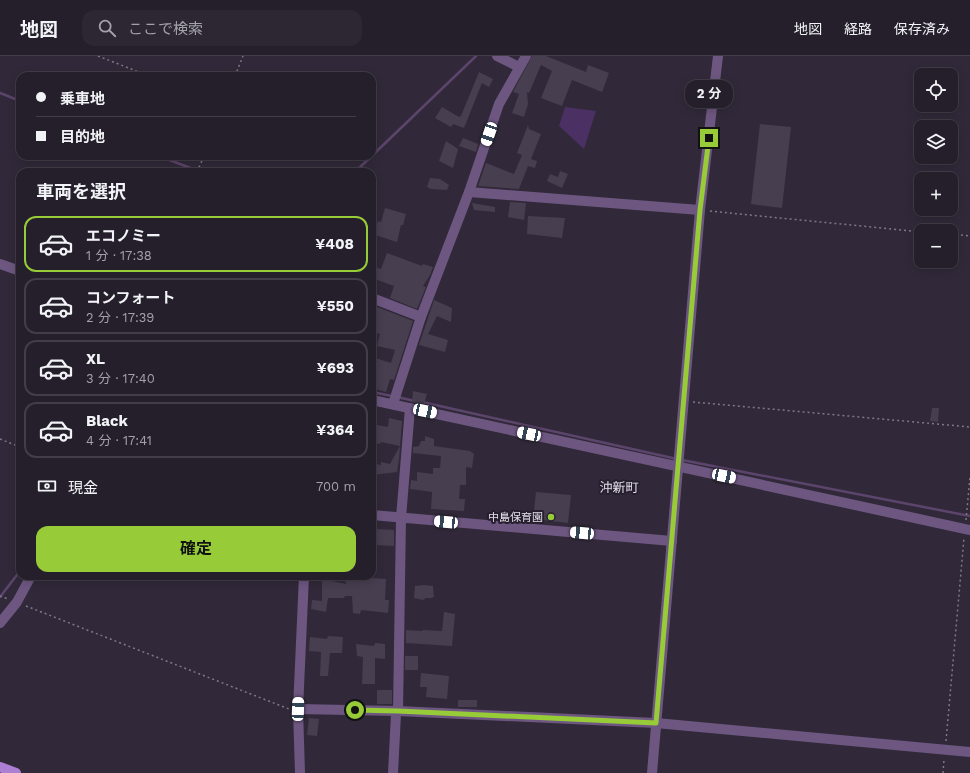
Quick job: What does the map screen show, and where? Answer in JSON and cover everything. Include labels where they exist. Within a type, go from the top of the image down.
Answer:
[{"type":"main road","points":[[0,767],[16,773]]},
{"type":"street","points":[[496,56],[519,67]]},
{"type":"street","points":[[393,404],[421,317],[469,192],[498,104],[526,56]]},
{"type":"street","points":[[652,773],[700,210],[718,56]]},
{"type":"street","points":[[469,192],[700,210]]},
{"type":"street","points":[[0,264],[16,270]]},
{"type":"street","points":[[376,300],[421,317]]},
{"type":"street","points":[[376,401],[967,530]]},
{"type":"street","points":[[392,773],[396,714],[398,711],[401,518],[410,408]]},
{"type":"street","points":[[376,515],[672,541]]},
{"type":"street","points":[[0,624],[16,602],[29,580]]},
{"type":"street","points":[[300,773],[298,709],[304,580]]},
{"type":"street","points":[[298,709],[398,711],[656,723],[970,752]]},
{"type":"path","points":[[98,56],[139,72]]},
{"type":"path","points":[[237,72],[243,56]]},
{"type":"path","points":[[700,210],[914,231]]},
{"type":"path","points":[[958,235],[970,236]]},
{"type":"path","points":[[684,402],[970,427]]},
{"type":"path","points":[[0,439],[16,445]]},
{"type":"path","points":[[943,773],[967,530],[970,477]]},
{"type":"path","points":[[0,596],[289,709],[298,709]]},
{"type":"shaded area","points":[[565,107],[596,111],[584,149],[559,126]]},
{"type":"building","points":[[532,56],[546,56],[586,72],[588,65],[609,73],[602,92],[572,80],[562,106],[541,98],[552,71],[541,65],[529,93],[527,92],[528,104],[524,117],[512,113],[519,94],[513,92]]},
{"type":"building","points":[[479,72],[493,79],[489,87],[482,83],[464,128],[453,124],[451,127],[435,118],[442,107],[459,117],[461,116]]},
{"type":"building","points":[[760,124],[791,127],[782,208],[751,204]]},
{"type":"building","points":[[528,125],[529,129],[541,134],[531,159],[537,161],[535,168],[528,166],[519,189],[478,186],[486,163],[514,174],[522,155],[517,153]]},
{"type":"building","points":[[463,138],[478,144],[476,152],[459,146]]},
{"type":"building","points":[[446,141],[458,149],[453,168],[439,161]]},
{"type":"building","points":[[560,171],[568,174],[562,188],[547,181],[550,174],[558,177]]},
{"type":"building","points":[[430,178],[440,179],[449,185],[447,190],[431,189],[427,187]]},
{"type":"building","points":[[510,202],[526,203],[524,220],[508,217]]},
{"type":"building","points":[[472,203],[495,207],[495,212],[474,210]]},
{"type":"building","points":[[385,208],[406,214],[403,225],[401,225],[397,242],[376,235],[376,222],[381,222]]},
{"type":"building","points":[[528,216],[565,218],[562,238],[527,234]]},
{"type":"building","points":[[387,253],[422,266],[423,264],[433,267],[423,286],[426,287],[417,309],[390,298],[394,286],[376,279],[376,267],[381,269]]},
{"type":"building","points":[[434,300],[452,308],[451,322],[437,316],[428,334],[448,340],[445,352],[419,345]]},
{"type":"building","points":[[376,307],[413,321],[394,380],[390,379],[386,392],[376,389],[376,358],[391,363],[395,350],[377,346],[380,334],[376,333]]},
{"type":"building","points":[[413,391],[427,394],[424,404],[412,402]]},
{"type":"building","points":[[932,408],[939,408],[938,422],[930,421]]},
{"type":"building","points":[[389,418],[402,421],[399,459],[397,472],[376,475],[376,464],[381,465],[381,462],[390,464],[400,446],[381,442],[380,444],[376,444],[376,425],[388,427]]},
{"type":"building","points":[[425,436],[434,439],[434,446],[470,451],[474,454],[472,468],[466,467],[466,485],[460,485],[459,499],[465,499],[464,511],[431,509],[432,492],[410,489],[411,480],[417,481],[417,472],[433,474],[433,468],[440,468],[441,456],[413,453],[413,447],[419,446],[421,441],[425,441]]},
{"type":"building","points":[[536,492],[571,495],[568,523],[533,519]]},
{"type":"building","points":[[377,529],[394,530],[394,546],[376,545]]},
{"type":"building","points":[[386,579],[385,600],[389,600],[388,613],[361,610],[360,614],[353,613],[352,596],[345,596],[344,598],[328,598],[326,612],[311,609],[312,600],[322,601],[322,580],[346,584],[345,580]]},
{"type":"building","points":[[415,586],[433,586],[434,597],[423,600],[414,598]]},
{"type":"building","points":[[444,612],[455,614],[452,646],[406,643],[406,630],[442,631]]},
{"type":"building","points":[[328,636],[343,637],[342,653],[330,653],[328,676],[320,676],[321,652],[309,651],[310,637],[327,639]]},
{"type":"building","points":[[375,643],[385,644],[385,659],[375,658],[375,684],[362,684],[363,657],[357,656],[356,644],[374,646]]},
{"type":"building","points":[[405,656],[418,656],[418,670],[405,670]]},
{"type":"building","points":[[421,673],[449,676],[447,699],[426,697],[427,687],[420,687]]},
{"type":"building","points":[[377,690],[392,690],[392,704],[377,704]]},
{"type":"building","points":[[458,700],[477,700],[477,707],[458,707]]},
{"type":"building","points":[[309,718],[319,719],[317,736],[307,735]]},
{"type":"waterway","points":[[376,152],[476,56]]},
{"type":"waterway","points":[[0,93],[16,99]]},
{"type":"waterway","points":[[170,160],[190,168]]},
{"type":"waterway","points":[[359,168],[368,160]]},
{"type":"waterway","points":[[376,393],[392,396]]},
{"type":"waterway","points":[[397,397],[415,401]]},
{"type":"waterway","points":[[422,402],[677,459]]},
{"type":"waterway","points":[[682,460],[970,516]]},
{"type":"waterway","points":[[0,597],[16,576]]},
{"type":"place","name":"中島保育園","points":[[551,517]]},
{"type":"district","name":"沖新町","points":[[619,487]]},
{"type":"route","points":[[355,710],[656,723],[700,210],[709,138]]}]
